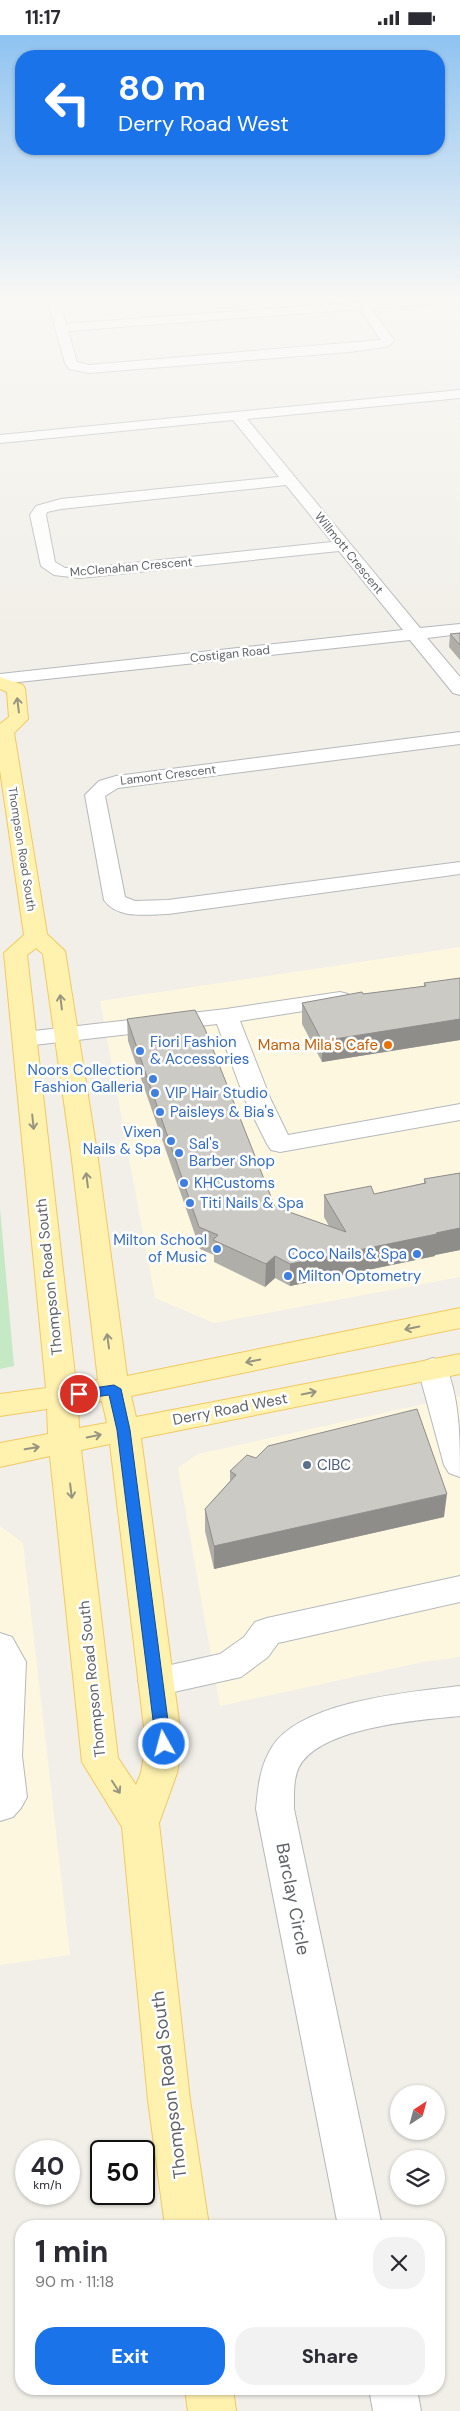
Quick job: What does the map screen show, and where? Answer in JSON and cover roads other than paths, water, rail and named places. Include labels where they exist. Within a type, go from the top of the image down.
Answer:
[{"type":"main road","name":"Thompson Road South","points":[[0,680],[16,689],[20,719],[2,731],[36,937],[54,951],[84,1152],[114,1389],[124,1430],[164,1744],[159,1773],[140,1823],[169,2100],[185,2220]]},
{"type":"main road","name":"Thompson Road South","points":[[36,937],[15,953],[62,1396],[64,1443],[71,1489],[100,1762],[140,1823]]},
{"type":"main road","points":[[0,1405],[114,1389],[460,1318]]},
{"type":"main road","name":"Derry Road West","points":[[0,1455],[446,1366]]},
{"type":"main road","points":[[210,2395],[212,2411]]},
{"type":"street","points":[[0,439],[307,410]]},
{"type":"street","name":"Willmott Crescent","points":[[238,417],[460,689]]},
{"type":"street","name":"McClenahan Crescent","points":[[291,480],[41,509],[38,515],[47,563],[50,567],[63,573],[85,573],[344,546]]},
{"type":"street","name":"Costigan Road","points":[[0,680],[460,629]]},
{"type":"street","name":"Lamont Crescent","points":[[460,738],[116,782],[106,785],[95,795],[115,900],[131,908],[168,907],[460,868]]},
{"type":"street","points":[[25,1039],[226,1015],[362,996]]},
{"type":"street","points":[[226,1015],[258,1100],[280,1144],[460,1112]]},
{"type":"street","points":[[446,1366],[460,1465]]},
{"type":"street","points":[[156,1681],[229,1667],[256,1647],[267,1632],[460,1589]]},
{"type":"street","points":[[0,1647],[9,1662],[4,1755],[8,1797],[0,1805]]},
{"type":"street","name":"Barclay Circle","points":[[359,2220],[275,1809],[276,1776],[286,1755],[296,1742],[344,1720],[398,1708],[460,1701]]},
{"type":"street","points":[[394,2395],[397,2411]]},
{"type":"place","name":"Mama Mila's Cafe","points":[[388,1045]]},
{"type":"place","name":"Fiori Fashion & Accessories","points":[[140,1051]]},
{"type":"place","name":"Noors Collection Fashion Galleria","points":[[153,1079]]},
{"type":"place","name":"VIP Hair Studio","points":[[155,1093]]},
{"type":"place","name":"Paisleys & Bia's","points":[[160,1112]]},
{"type":"place","name":"Vixen Nails & Spa","points":[[171,1141]]},
{"type":"place","name":"Sal's Barber Shop","points":[[179,1153]]},
{"type":"place","name":"KHCustoms","points":[[184,1183]]},
{"type":"place","name":"Titi Nails & Spa","points":[[190,1203]]},
{"type":"place","name":"Milton School of Music","points":[[217,1249]]},
{"type":"place","name":"Coco Nails & Spa","points":[[417,1254]]},
{"type":"place","name":"Milton Optometry","points":[[288,1276]]},
{"type":"place","name":"CIBC","points":[[307,1465]]}]
